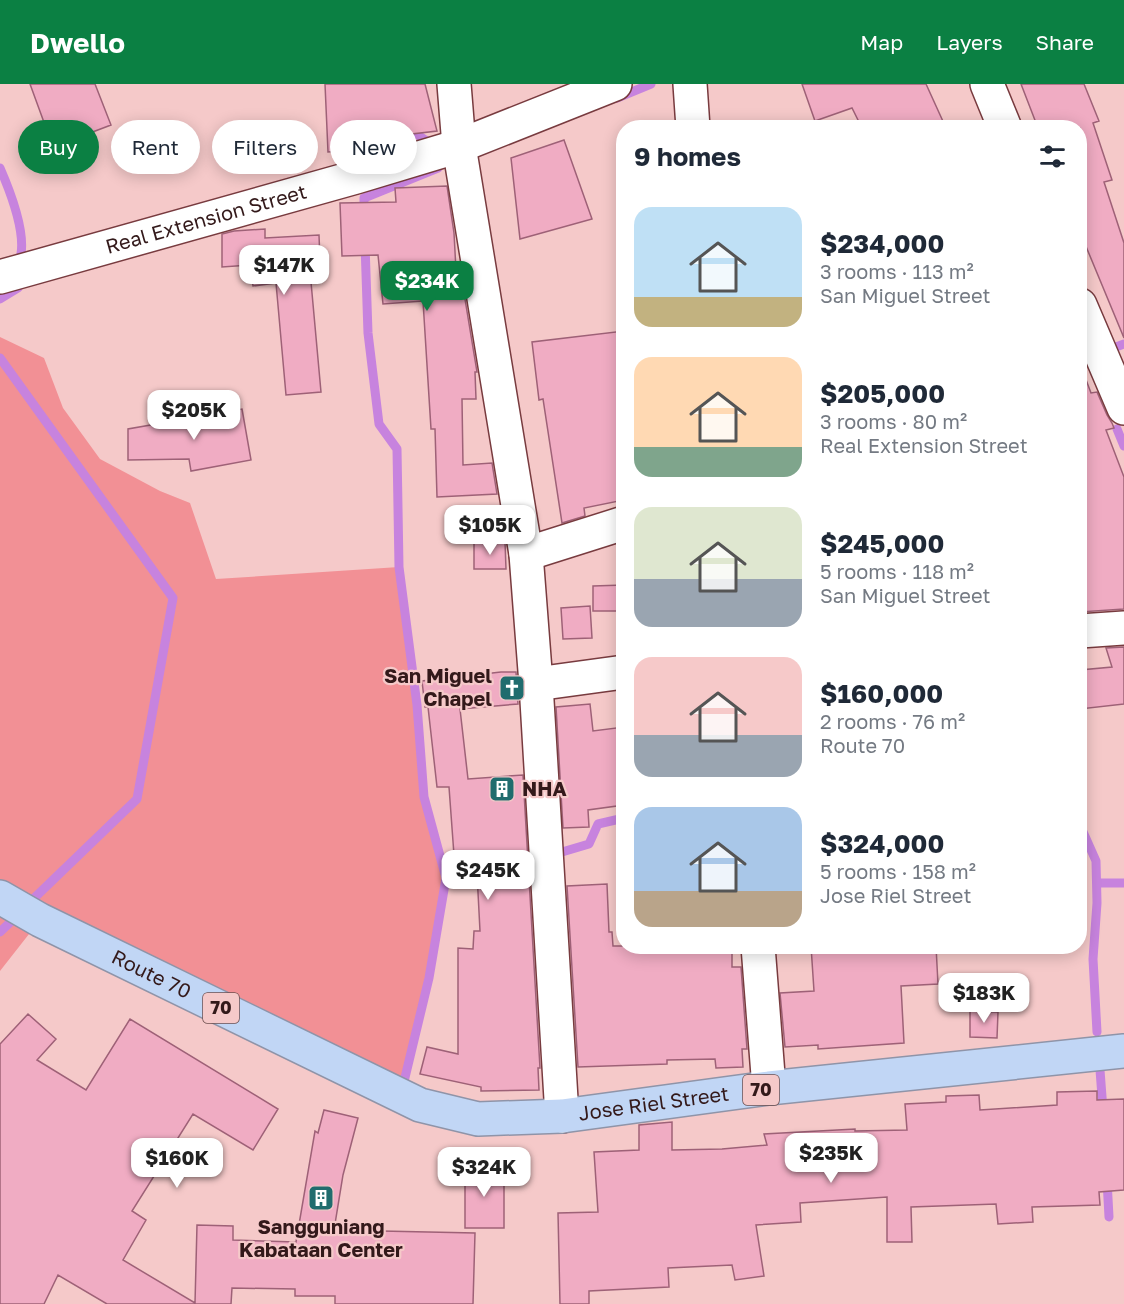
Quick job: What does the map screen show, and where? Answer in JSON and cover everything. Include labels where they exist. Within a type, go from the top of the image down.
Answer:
[{"type":"highway","name":"Route 70","points":[[0,897],[40,920],[401,1095]]},
{"type":"highway","name":"Jose Riel Street","points":[[401,1095],[420,1105],[478,1119],[562,1116],[769,1089],[1124,1051]]},
{"type":"street","points":[[454,84],[459,146],[526,554],[562,1116]]},
{"type":"street","name":"Real Extension Street","points":[[0,277],[459,146],[615,84]]},
{"type":"street","points":[[690,84],[692,120]]},
{"type":"street","points":[[987,84],[1002,120]]},
{"type":"street","points":[[1087,322],[1124,408]]},
{"type":"street","points":[[526,554],[616,526]]},
{"type":"street","points":[[1087,631],[1124,628]]},
{"type":"street","points":[[536,684],[616,673]]},
{"type":"street","points":[[759,954],[769,1089]]},
{"type":"shaded area","points":[[0,337],[44,358],[63,408],[100,459],[160,491],[190,503],[216,579],[399,567],[417,705],[424,797],[446,878],[429,978],[401,1095],[40,920],[0,971]]},
{"type":"building","points":[[30,84],[95,84],[111,125],[99,130],[99,120],[43,120]]},
{"type":"building","points":[[325,84],[425,84],[437,131],[417,133],[417,120],[330,120],[330,152],[328,152]]},
{"type":"building","points":[[802,84],[926,84],[942,120],[858,120],[852,108],[815,120]]},
{"type":"building","points":[[1021,84],[1084,84],[1099,121],[1093,123],[1112,180],[1104,182],[1124,243],[1124,338],[1087,249],[1087,120],[1035,120]]},
{"type":"building","points":[[564,140],[592,219],[520,239],[511,158]]},
{"type":"building","points":[[447,186],[454,233],[456,270],[460,269],[477,372],[475,372],[476,399],[462,399],[463,465],[492,463],[497,494],[437,497],[435,429],[431,429],[423,301],[383,304],[378,255],[342,256],[340,203],[396,202],[395,188]]},
{"type":"building","points":[[265,229],[265,238],[319,235],[320,260],[309,260],[321,392],[286,395],[276,283],[253,286],[250,265],[222,267],[222,234]]},
{"type":"building","points":[[616,332],[616,502],[584,508],[585,516],[562,523],[543,399],[539,400],[532,342]]},
{"type":"building","points":[[1087,382],[1091,393],[1097,392],[1114,428],[1106,430],[1124,477],[1124,609],[1087,612]]},
{"type":"building","points":[[242,409],[251,460],[191,471],[189,459],[128,460],[128,429]]},
{"type":"building","points":[[474,542],[505,542],[506,569],[474,569]]},
{"type":"building","points":[[616,585],[616,611],[593,611],[593,586]]},
{"type":"building","points":[[590,606],[592,638],[563,639],[561,608]]},
{"type":"building","points":[[1124,647],[1124,704],[1087,708],[1087,669],[1112,667],[1106,648]]},
{"type":"building","points":[[516,672],[518,704],[460,709],[468,779],[523,775],[540,1068],[538,1068],[539,1090],[481,1091],[481,1087],[420,1074],[427,1047],[458,1054],[458,948],[473,949],[474,931],[480,931],[476,854],[454,855],[449,787],[437,787],[428,707],[425,707],[422,681]]},
{"type":"building","points":[[590,704],[593,731],[616,728],[616,806],[588,810],[589,827],[563,828],[556,707]]},
{"type":"building","points":[[607,884],[609,932],[612,932],[616,954],[732,954],[732,967],[741,967],[747,1049],[742,1049],[743,1067],[716,1068],[715,1059],[667,1060],[667,1064],[578,1067],[567,886]]},
{"type":"building","points":[[812,954],[936,954],[938,984],[901,986],[904,1043],[818,1049],[818,1045],[785,1047],[780,993],[814,991]]},
{"type":"building","points":[[970,1011],[998,1012],[997,1038],[970,1037]]},
{"type":"building","points":[[28,1014],[56,1039],[37,1060],[86,1090],[130,1019],[278,1109],[253,1150],[193,1114],[132,1211],[146,1220],[123,1260],[195,1303],[197,1225],[233,1226],[233,1240],[296,1242],[315,1131],[318,1133],[324,1110],[358,1118],[343,1175],[334,1230],[475,1233],[473,1304],[335,1304],[335,1296],[295,1296],[295,1289],[232,1288],[231,1304],[107,1304],[58,1275],[44,1304],[0,1304],[0,1044]]},
{"type":"building","points":[[1097,1091],[1097,1100],[1124,1099],[1124,1190],[1099,1192],[1100,1205],[1032,1207],[1033,1222],[998,1224],[996,1204],[911,1207],[912,1242],[887,1242],[887,1197],[800,1203],[801,1222],[756,1225],[764,1276],[735,1280],[732,1265],[668,1268],[669,1287],[589,1291],[589,1304],[560,1304],[558,1213],[598,1212],[594,1152],[639,1150],[639,1125],[672,1122],[672,1150],[722,1149],[767,1145],[764,1134],[855,1129],[855,1131],[907,1130],[905,1104],[946,1102],[946,1096],[979,1095],[980,1110],[1057,1105],[1057,1092]]},
{"type":"building","points":[[465,1167],[504,1167],[504,1228],[465,1228]]},
{"type":"waterway","points":[[617,98],[651,84]]},
{"type":"waterway","points":[[417,134],[434,146]]},
{"type":"waterway","points":[[0,168],[19,222],[21,254]]},
{"type":"waterway","points":[[364,215],[364,198],[438,168]]},
{"type":"waterway","points":[[365,244],[368,333],[379,424],[397,449],[399,567],[417,705],[424,797],[446,878],[429,978],[402,1090]]},
{"type":"waterway","points":[[0,299],[18,288],[19,281]]},
{"type":"waterway","points":[[1107,347],[1108,350],[1124,344]]},
{"type":"waterway","points":[[0,358],[173,598],[137,799],[27,905]]},
{"type":"waterway","points":[[1117,429],[1124,446]]},
{"type":"waterway","points":[[562,852],[589,844],[598,824],[616,820]]},
{"type":"waterway","points":[[1087,841],[1096,861],[1097,903],[1093,959],[1097,1032]]},
{"type":"waterway","points":[[446,878],[489,866]]},
{"type":"waterway","points":[[1097,883],[1124,883]]},
{"type":"waterway","points":[[0,932],[18,915]]},
{"type":"waterway","points":[[1100,1070],[1103,1110]]},
{"type":"waterway","points":[[1107,1180],[1109,1217]]},
{"type":"place","name":"San Miguel Chapel","points":[[512,688]]},
{"type":"place","name":"NHA","points":[[502,789]]},
{"type":"place","name":"Sangguniang Kabataan Center","points":[[321,1198]]}]
